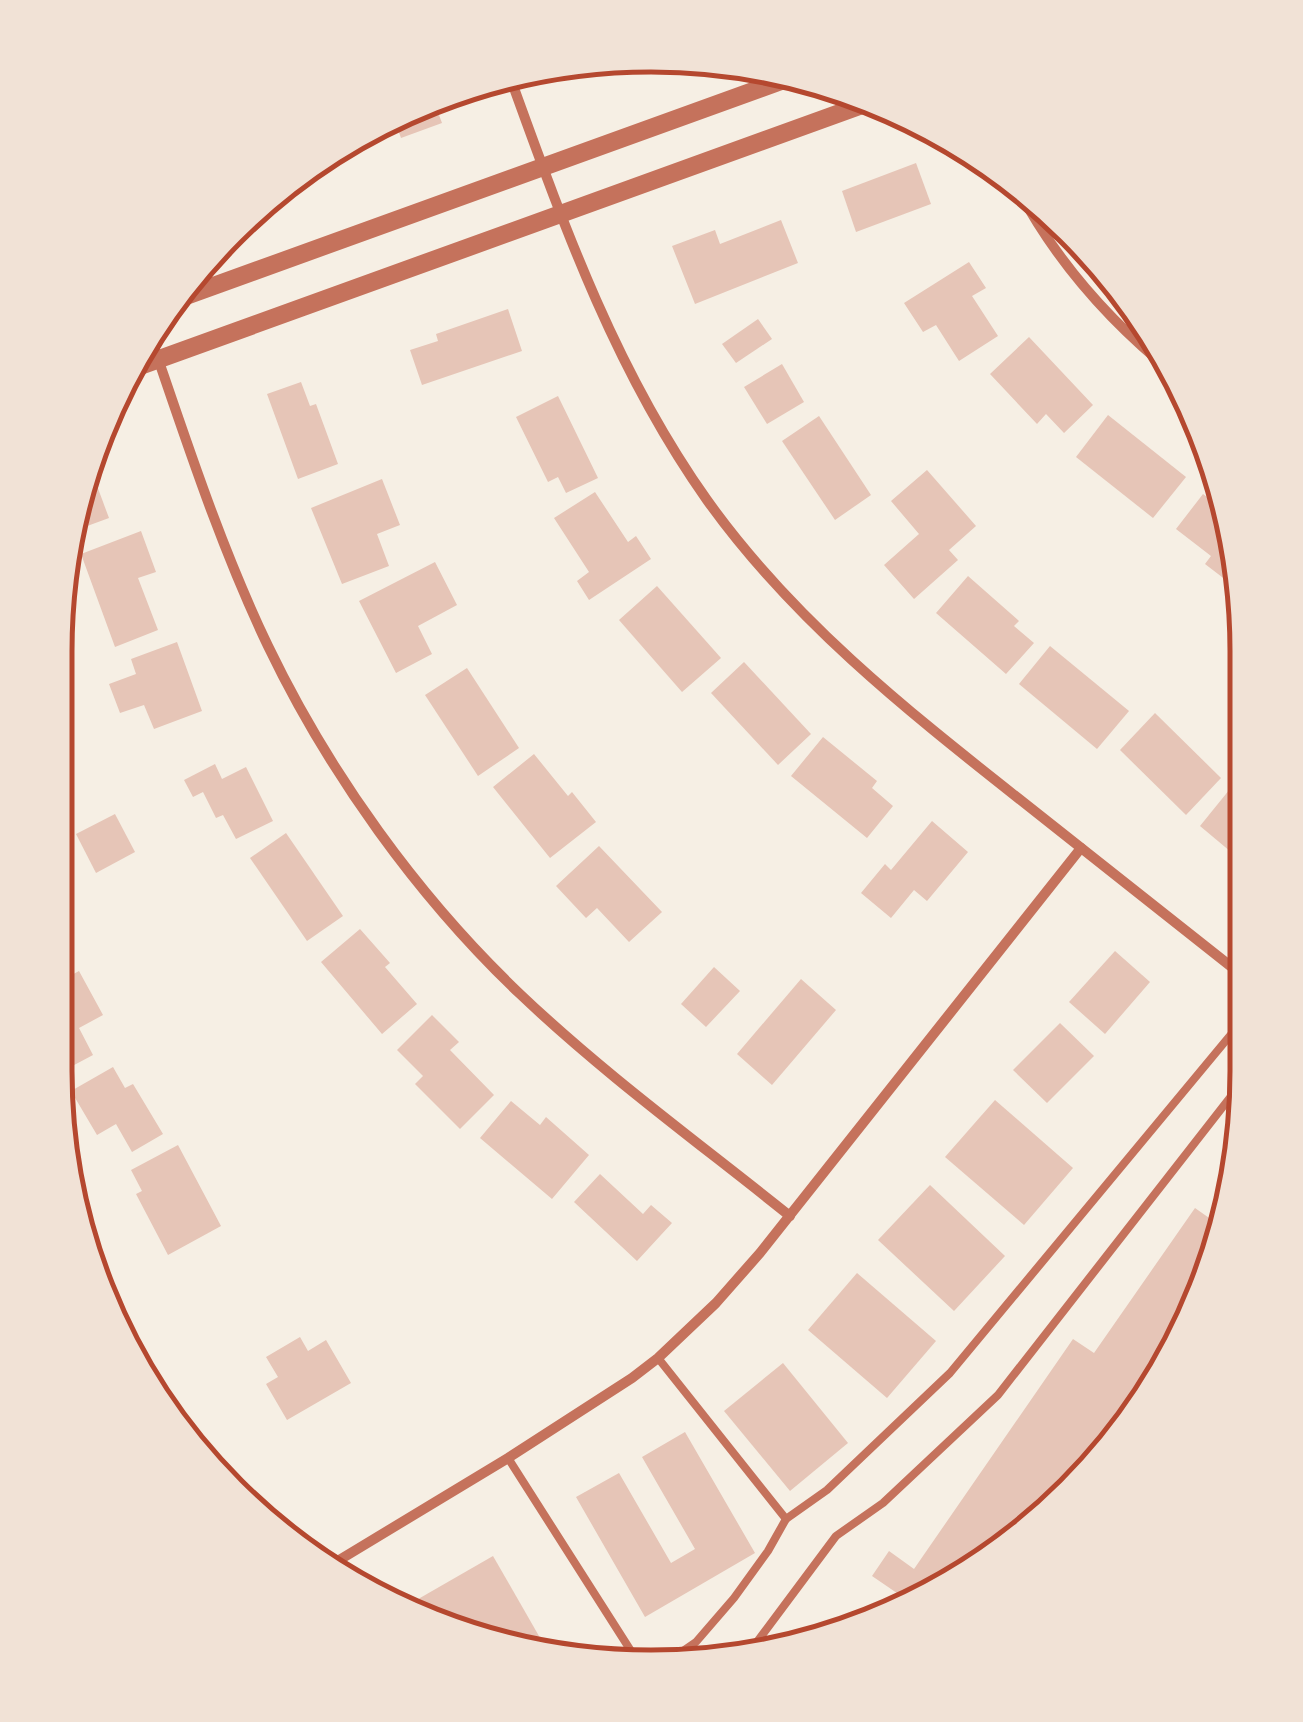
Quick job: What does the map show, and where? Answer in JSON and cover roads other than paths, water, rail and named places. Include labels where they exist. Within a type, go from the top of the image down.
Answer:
[{"type":"street","points":[[198,291],[768,85]]},
{"type":"street","points":[[514,89],[594,300],[620,355],[708,502],[767,576],[858,668],[1230,966]]},
{"type":"street","points":[[150,362],[852,109]]},
{"type":"street","points":[[1035,218],[1083,286],[1146,351]]},
{"type":"street","points":[[156,353],[217,524],[269,648],[356,798],[432,900],[518,992],[569,1039],[790,1216]]},
{"type":"street","points":[[341,1559],[592,1406],[658,1358],[716,1303],[790,1216],[1081,848]]},
{"type":"lane","points":[[687,1648],[734,1598],[786,1519],[827,1490],[950,1374],[1230,1036]]},
{"type":"lane","points":[[759,1639],[836,1536],[883,1503],[998,1395],[1229,1100]]},
{"type":"lane","points":[[658,1358],[786,1519]]},
{"type":"lane","points":[[508,1458],[630,1649]]}]
